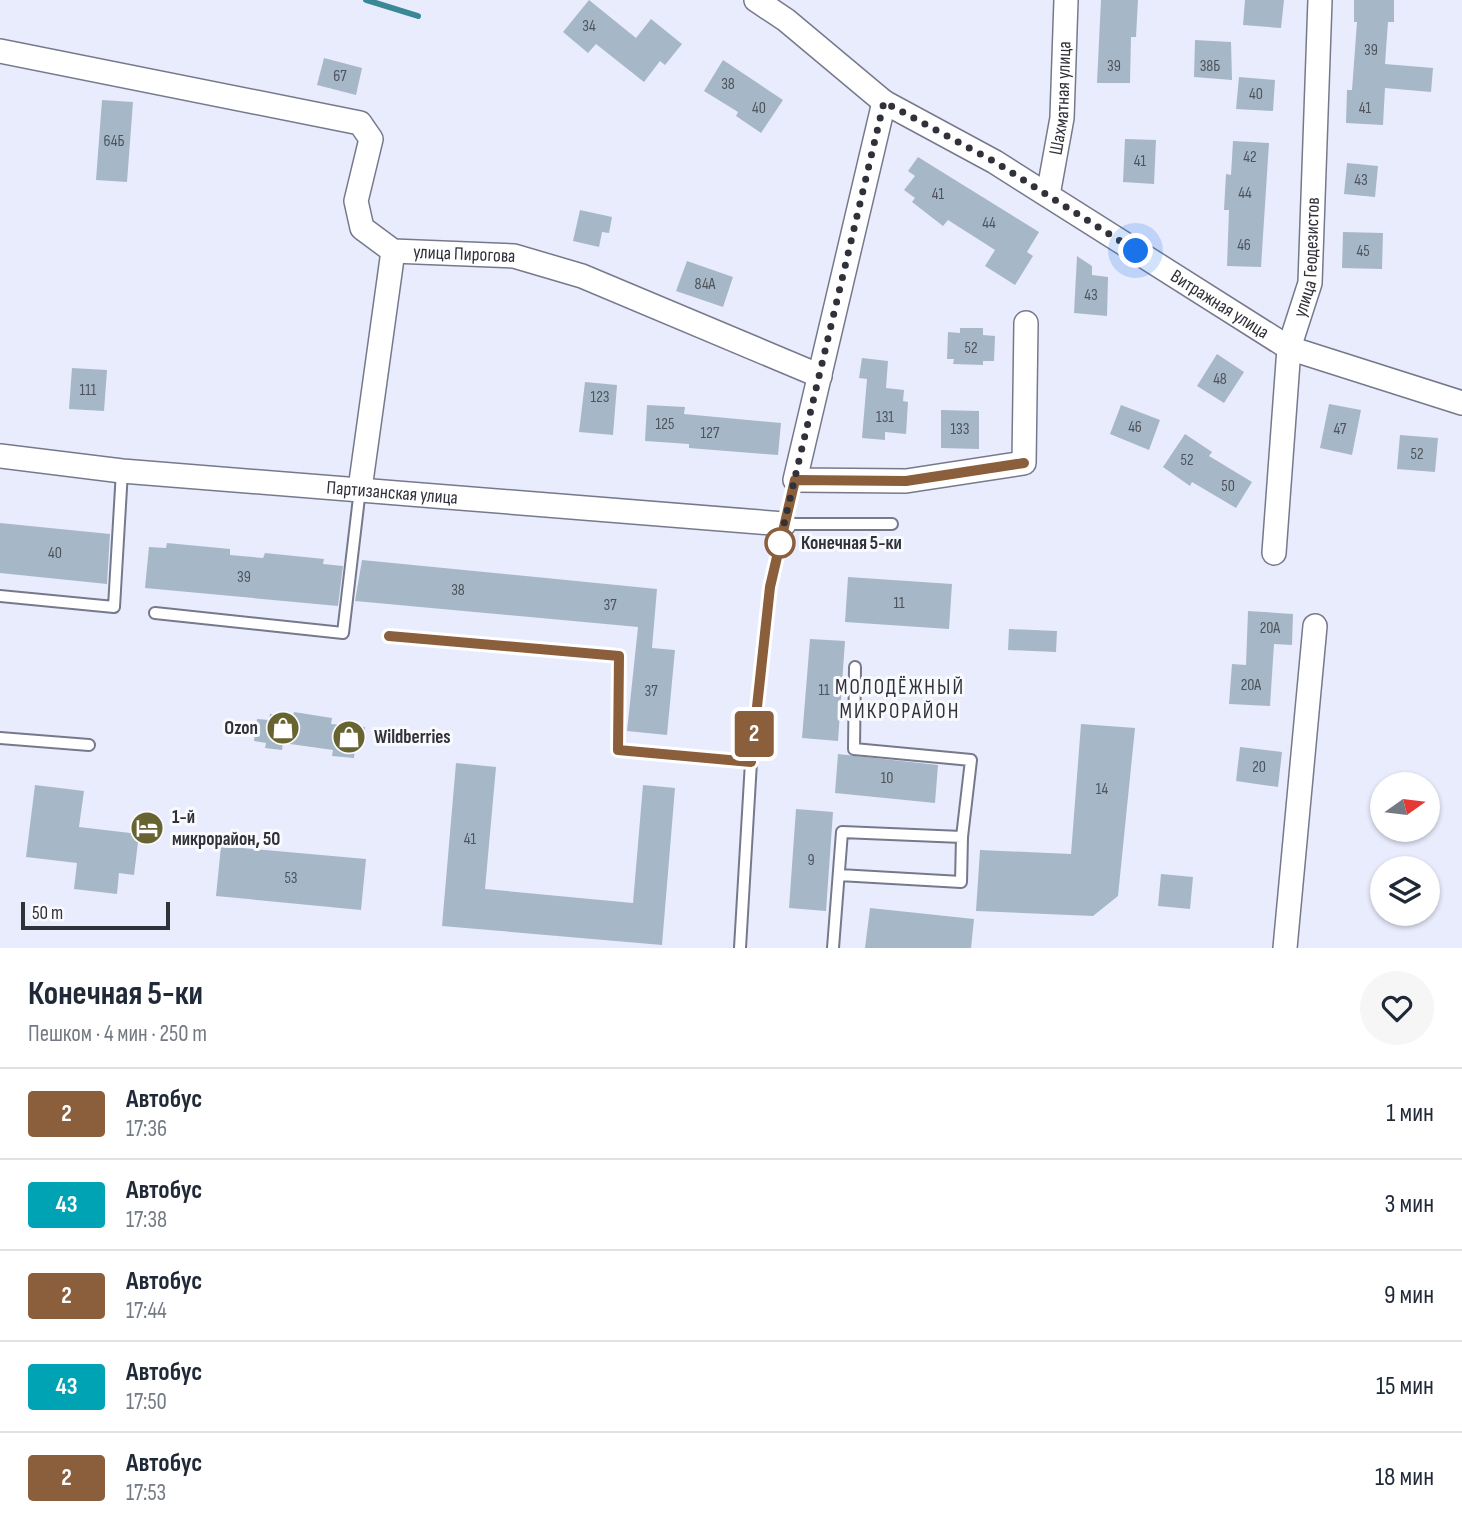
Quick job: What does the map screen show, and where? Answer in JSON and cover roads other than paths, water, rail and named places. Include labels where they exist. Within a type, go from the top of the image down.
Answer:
[{"type":"street","name":"Витражная улица","points":[[755,0],[788,10],[884,102],[995,162],[1289,348],[1462,403]]},
{"type":"street","name":"Шахматная улица","points":[[1048,195],[1062,118],[1066,0]]},
{"type":"street","name":"улица Геодезистов","points":[[1274,553],[1289,348],[1310,283],[1320,0]]},
{"type":"street","name":"улица Пирогова","points":[[0,51],[360,124],[371,139],[356,201],[362,228],[393,251],[514,256],[559,269],[582,276],[820,376]]},
{"type":"street","points":[[884,102],[795,480],[906,481],[1024,463],[1026,323]]},
{"type":"street","points":[[360,489],[393,251]]},
{"type":"street","name":"Партизанская улица","points":[[0,456],[122,471],[784,524]]},
{"type":"street","points":[[1285,948],[1315,626]]},
{"type":"lane","points":[[0,597],[114,607],[122,471]]},
{"type":"lane","points":[[740,948],[751,762],[770,587],[795,480]]},
{"type":"lane","points":[[155,613],[343,633],[360,489]]},
{"type":"lane","points":[[784,524],[892,524]]},
{"type":"lane","points":[[389,636],[619,656],[618,750],[751,762]]},
{"type":"lane","points":[[839,875],[961,882],[962,837],[971,760],[855,749],[855,667]]},
{"type":"lane","points":[[0,738],[89,745]]},
{"type":"lane","points":[[833,948],[842,832],[962,837]]},
{"type":"waterway","points":[[366,0],[418,16]]},
{"type":"place","name":"Конечная 5-ки","points":[[780,543]]},
{"type":"place","name":"Ozon","points":[[283,728]]},
{"type":"place","name":"Wildberries","points":[[349,737]]},
{"type":"place","name":"1-й микрорайон, 50","points":[[147,828]]},
{"type":"district","name":"МОЛОДЁЖНЫЙ МИКРОРАЙОН","points":[[900,699]]}]
